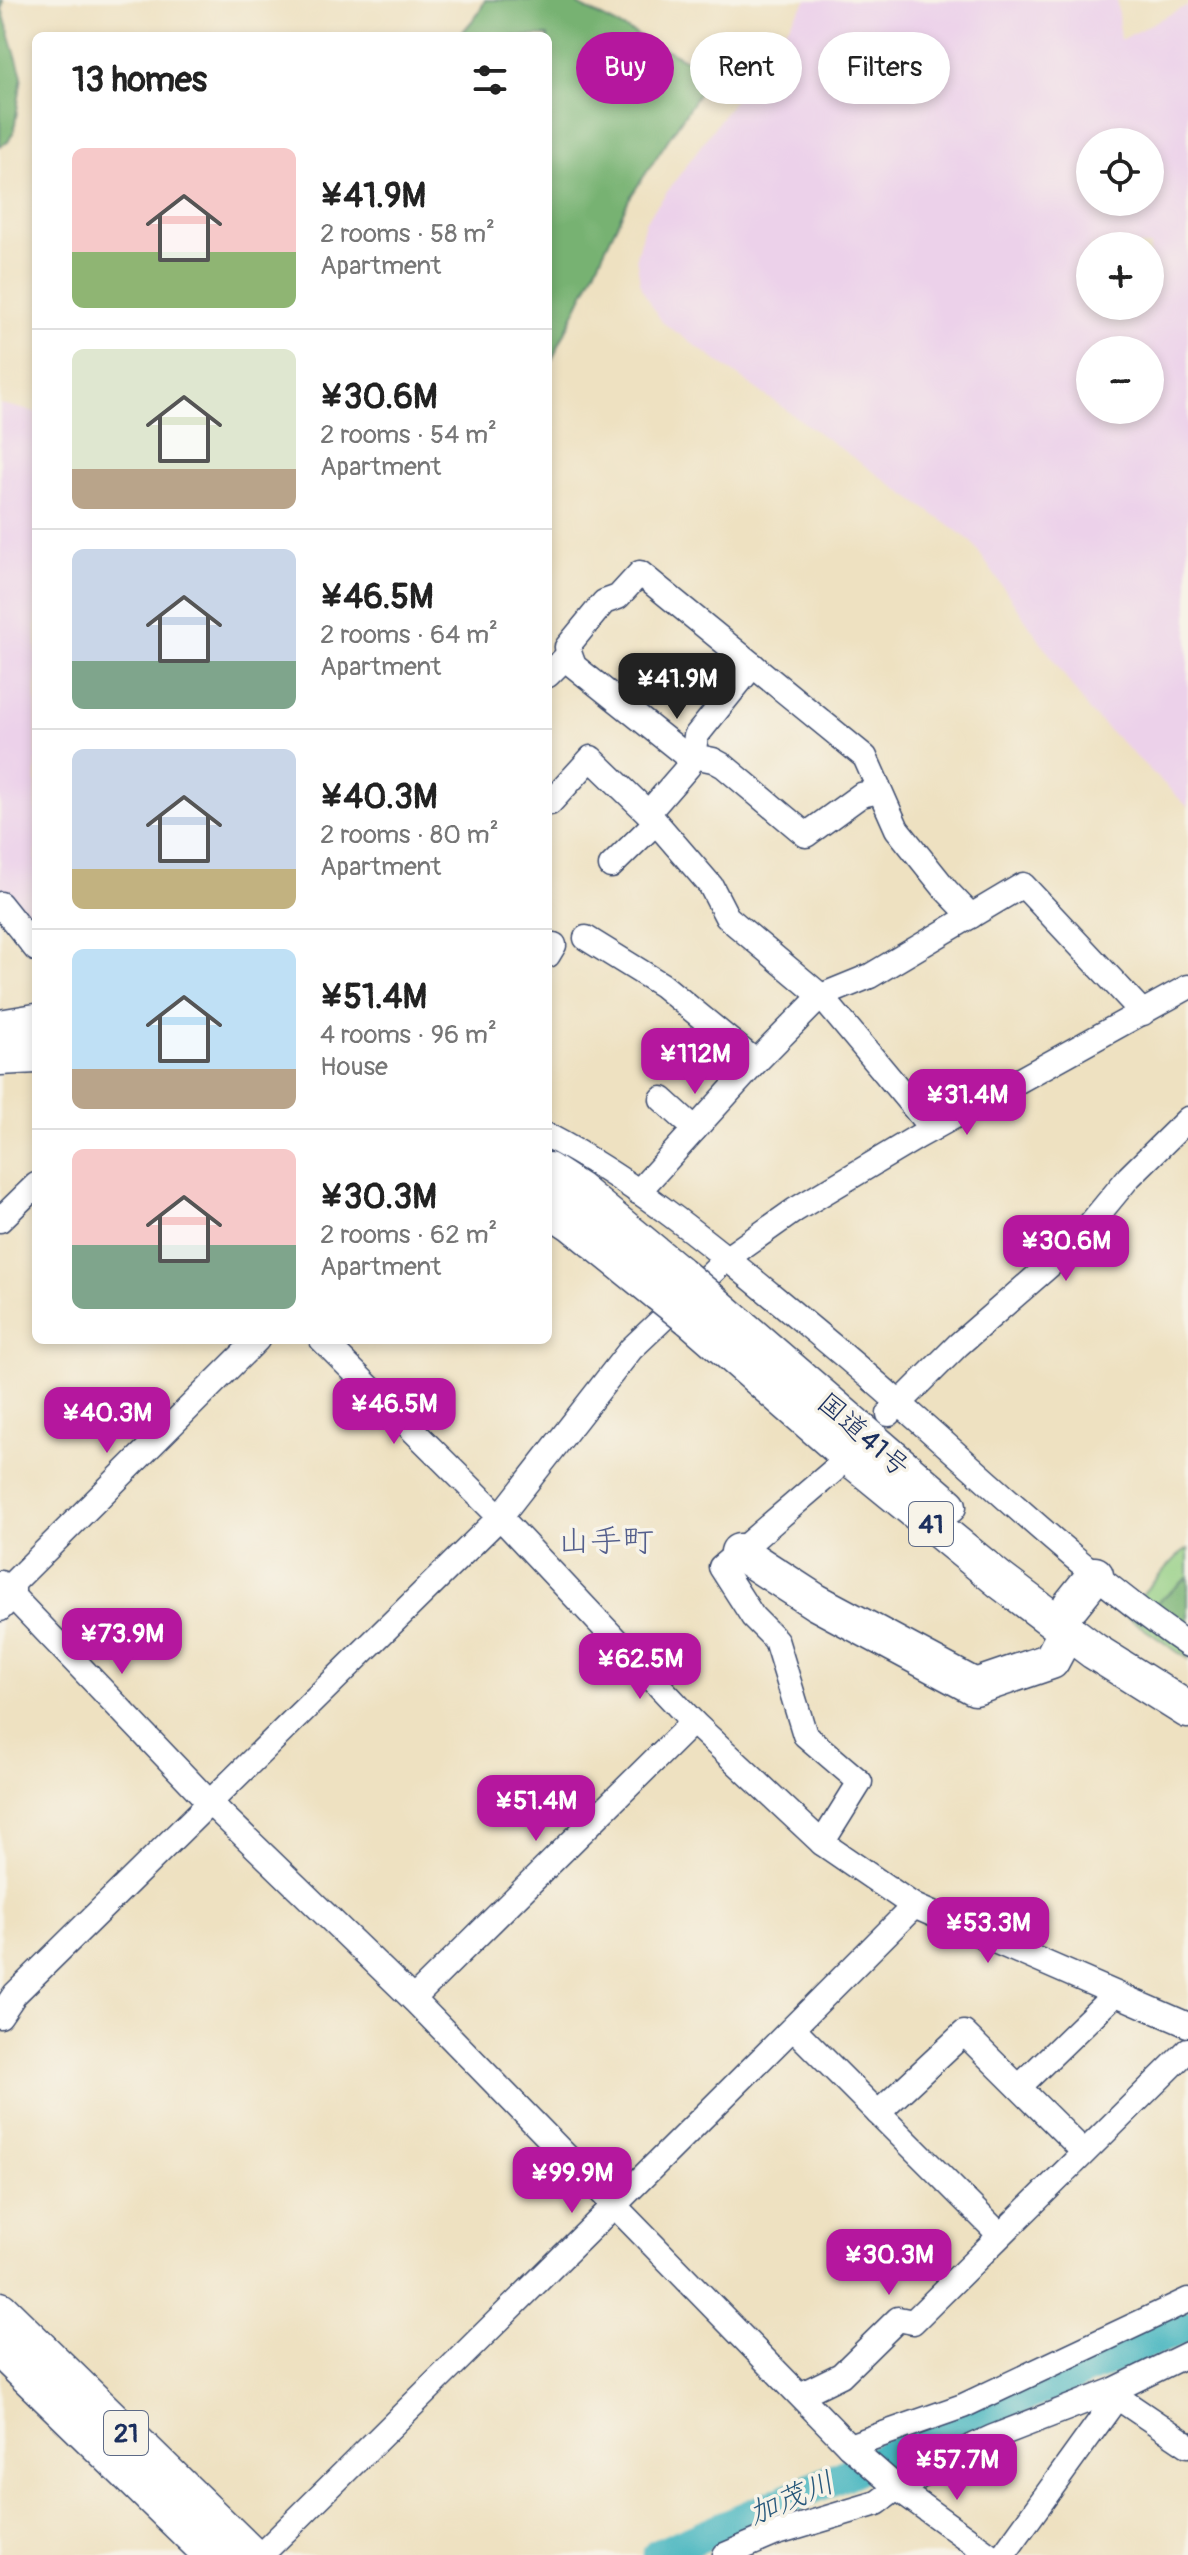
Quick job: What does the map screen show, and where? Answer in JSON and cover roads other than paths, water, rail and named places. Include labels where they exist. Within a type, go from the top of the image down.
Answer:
[{"type":"highway","points":[[14,1032],[32,1051]]},
{"type":"highway","name":"国道41号","points":[[555,1168],[669,1284],[909,1473],[1021,1567],[1069,1618],[1094,1651],[1188,1710]]},
{"type":"highway","points":[[739,1552],[816,1602],[975,1687],[1051,1661],[1069,1618],[1095,1575]]},
{"type":"highway","name":"国道41号","points":[[1069,1618],[1188,1688]]},
{"type":"highway","name":"21","points":[[0,2310],[251,2555]]},
{"type":"highway","name":"21","points":[[0,2349],[212,2555]]},
{"type":"street","points":[[879,791],[861,795],[806,835],[724,766],[713,760],[684,754],[574,666],[567,647],[604,602],[618,597],[640,573],[865,757],[897,829],[971,916]]},
{"type":"street","points":[[552,671],[565,658],[570,658]]},
{"type":"street","points":[[611,866],[652,818],[688,767],[696,736],[703,724],[753,665]]},
{"type":"street","points":[[552,801],[591,758],[652,818],[711,886],[727,917],[821,996],[932,1129]]},
{"type":"street","points":[[638,1192],[756,1062],[821,996],[870,976],[1023,885],[1143,1013]]},
{"type":"street","points":[[0,904],[32,944]]},
{"type":"street","points":[[586,938],[662,985],[756,1062]]},
{"type":"street","points":[[0,2016],[15,1994],[500,1517],[631,1349],[727,1258],[795,1210],[932,1129],[1188,987]]},
{"type":"street","points":[[662,1099],[695,1129]]},
{"type":"street","points":[[895,1409],[958,1345],[1073,1245],[1129,1177],[1188,1119]]},
{"type":"street","points":[[555,1168],[638,1192],[727,1258],[895,1409],[1135,1609],[1188,1645]]},
{"type":"street","points":[[0,1220],[32,1189]]},
{"type":"street","points":[[253,1344],[13,1583],[4,1596],[209,1802],[413,1999],[849,2446],[897,2488],[990,2555]]},
{"type":"street","points":[[326,1344],[500,1517],[693,1722],[822,1843],[914,1906],[1188,2025]]},
{"type":"street","points":[[822,1843],[860,1782],[805,1735],[776,1640],[753,1617],[721,1567],[833,1471]]},
{"type":"street","points":[[413,1999],[693,1722]]},
{"type":"street","points":[[261,2555],[616,2206],[914,1906]]},
{"type":"street","points":[[1019,2087],[1115,1994]]},
{"type":"street","points":[[793,2028],[1000,2235]]},
{"type":"street","points":[[878,2113],[964,2033],[1084,2152]]},
{"type":"street","points":[[800,2395],[841,2375],[898,2319],[913,2322],[1188,2050]]},
{"type":"street","points":[[849,2446],[963,2406],[1188,2300]]},
{"type":"street","points":[[725,2555],[774,2534],[877,2503],[947,2458],[993,2437],[1115,2394],[1188,2354]]},
{"type":"street","points":[[1115,2394],[1188,2445]]},
{"type":"street","points":[[1003,2555],[1115,2394]]},
{"type":"waterway","name":"加茂川","points":[[658,2555],[1188,2326]]},
{"type":"district","name":"山手町","points":[[606,1540]]}]
